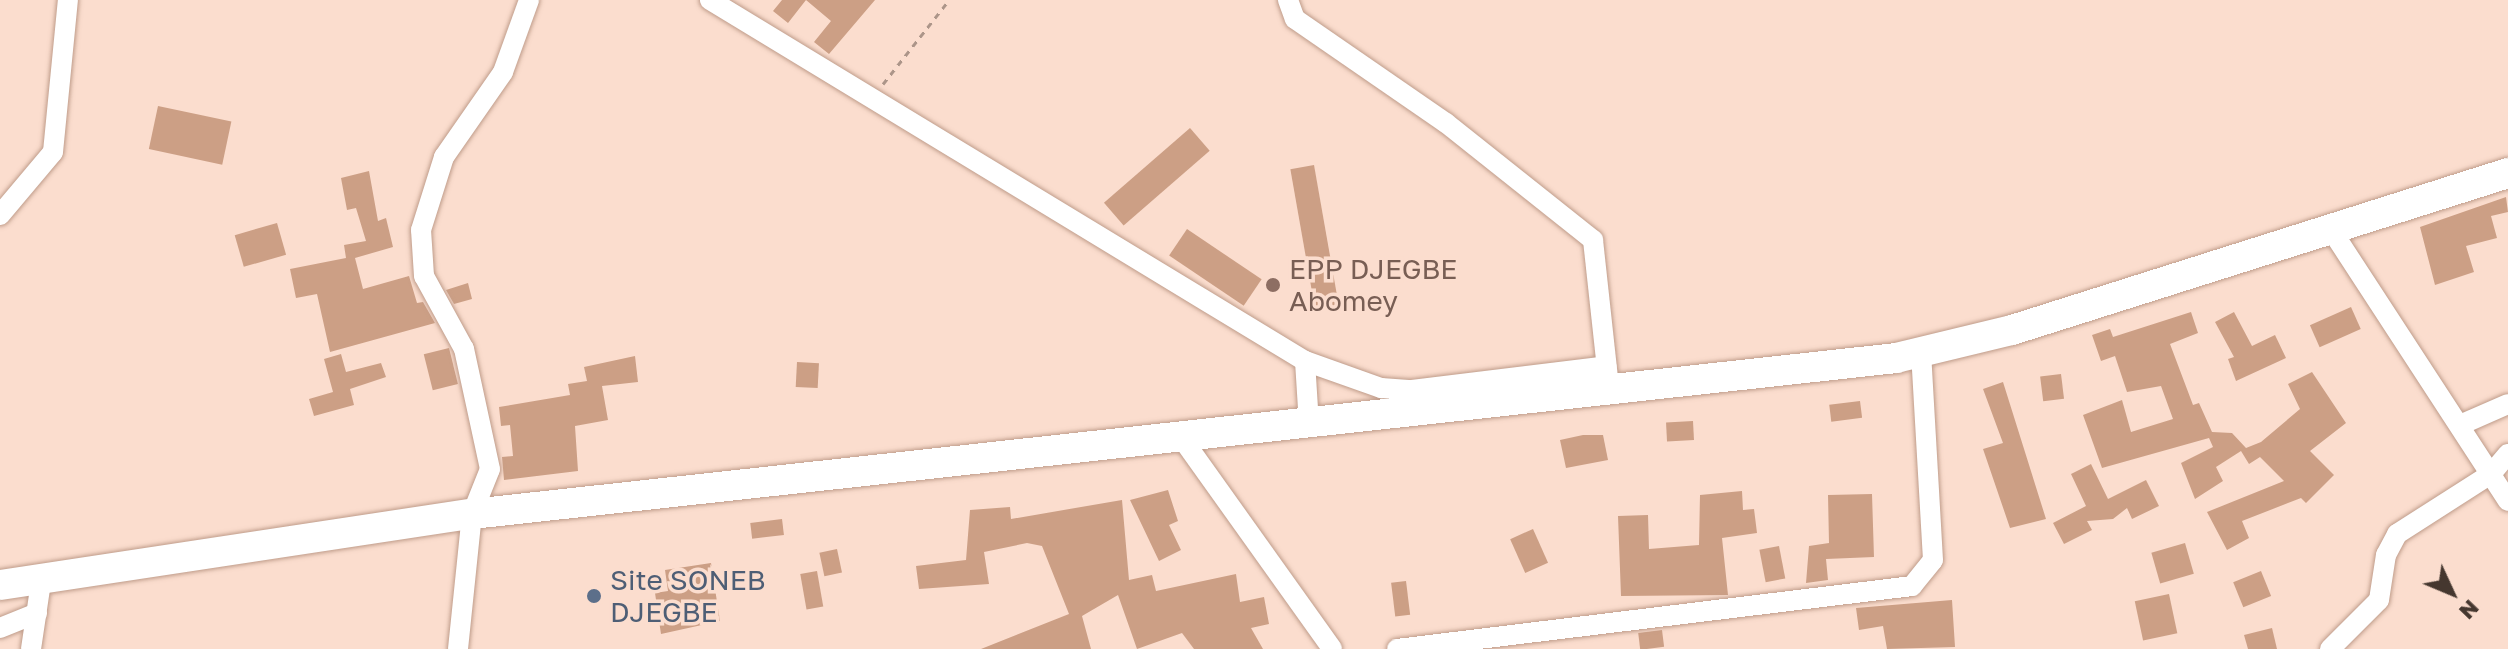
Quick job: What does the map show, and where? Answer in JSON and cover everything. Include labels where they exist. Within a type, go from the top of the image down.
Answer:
[{"type":"street","points":[[0,215],[57,140],[68,0]]},
{"type":"street","points":[[458,649],[472,514],[490,483],[481,418],[464,349],[424,276],[421,230],[444,157],[503,72],[529,0]]},
{"type":"street","points":[[710,0],[1305,361],[1381,388],[1412,390],[1608,380],[1921,353],[2332,231],[2508,173]]},
{"type":"street","points":[[1288,0],[1295,19],[1446,123],[1593,240],[1608,380]]},
{"type":"street","points":[[2332,231],[2508,501]]},
{"type":"street","points":[[1397,649],[1569,632],[1894,592],[1925,576],[1933,560],[1921,353]]},
{"type":"street","points":[[1305,361],[1309,425]]},
{"type":"street","points":[[0,585],[42,575],[472,514],[1309,425],[1608,380]]},
{"type":"street","points":[[2460,425],[2508,404]]},
{"type":"street","points":[[1181,437],[1332,649]]},
{"type":"street","points":[[2330,649],[2379,600],[2386,555],[2397,534],[2491,474],[2508,454]]},
{"type":"street","points":[[31,649],[42,575]]},
{"type":"street","points":[[0,628],[37,613]]},
{"type":"street","points":[[1569,632],[1582,649]]},
{"type":"path","points":[[874,98],[949,0]]},
{"type":"building","points":[[782,0],[806,0],[788,23],[773,11]]},
{"type":"building","points":[[806,0],[875,0],[829,54],[814,42],[831,21]]},
{"type":"building","points":[[158,106],[231,122],[222,165],[149,149]]},
{"type":"building","points":[[1190,128],[1210,151],[1124,225],[1104,203]]},
{"type":"building","points":[[1314,165],[1339,306],[1315,310],[1290,169]]},
{"type":"building","points":[[369,171],[378,221],[386,218],[393,247],[355,258],[363,289],[409,276],[417,303],[423,302],[435,323],[330,352],[317,294],[296,298],[290,269],[346,258],[344,245],[366,241],[356,208],[347,210],[341,178]]},
{"type":"building","points":[[2506,197],[2508,212],[2491,216],[2497,238],[2466,246],[2474,272],[2435,285],[2420,227]]},
{"type":"building","points":[[277,223],[286,255],[244,267],[235,235]]},
{"type":"building","points":[[1187,229],[1262,279],[1244,306],[1169,256]]},
{"type":"building","points":[[468,283],[472,299],[454,304],[446,290]]},
{"type":"building","points":[[2351,307],[2361,329],[2320,347],[2310,325]]},
{"type":"building","points":[[2191,312],[2198,333],[2170,344],[2193,405],[2199,403],[2212,432],[2232,433],[2246,448],[2261,442],[2300,409],[2288,384],[2312,372],[2346,423],[2310,451],[2334,475],[2306,503],[2301,498],[2242,521],[2249,538],[2227,550],[2207,512],[2284,481],[2260,457],[2249,464],[2241,451],[2216,467],[2223,481],[2195,499],[2181,463],[2213,447],[2209,438],[2102,468],[2083,415],[2122,400],[2131,432],[2173,419],[2161,386],[2127,392],[2115,356],[2101,361],[2092,335],[2110,329],[2113,337]]},
{"type":"building","points":[[2234,312],[2252,346],[2275,335],[2286,358],[2236,381],[2228,359],[2234,357],[2215,322]]},
{"type":"building","points":[[449,348],[458,384],[433,390],[424,354]]},
{"type":"building","points":[[341,354],[346,372],[381,363],[386,377],[350,389],[354,405],[314,416],[309,399],[333,392],[324,359]]},
{"type":"building","points":[[635,356],[638,382],[602,386],[608,420],[575,426],[578,471],[504,480],[502,457],[513,456],[510,425],[501,426],[499,407],[570,395],[568,384],[587,381],[584,367]]},
{"type":"building","points":[[797,362],[819,363],[818,388],[796,387]]},
{"type":"building","points":[[2061,374],[2064,399],[2043,401],[2040,377]]},
{"type":"building","points":[[2003,382],[2046,519],[2010,528],[1983,449],[2003,443],[1983,389]]},
{"type":"building","points":[[1860,401],[1862,418],[1831,422],[1829,405]]},
{"type":"building","points":[[1693,421],[1694,440],[1667,441],[1666,422]]},
{"type":"building","points":[[1603,435],[1608,460],[1566,468],[1560,440]]},
{"type":"building","points":[[2091,464],[2108,499],[2146,480],[2159,506],[2132,519],[2127,508],[2113,519],[2087,521],[2092,530],[2064,544],[2053,523],[2086,506],[2071,474]]},
{"type":"building","points":[[1168,490],[1178,521],[1169,525],[1181,550],[1159,561],[1130,500]]},
{"type":"building","points":[[1742,491],[1743,510],[1754,509],[1757,533],[1722,538],[1728,595],[1621,596],[1618,516],[1648,515],[1649,549],[1699,545],[1700,495]]},
{"type":"building","points":[[1872,494],[1874,557],[1826,559],[1828,580],[1806,583],[1809,546],[1829,543],[1828,495]]},
{"type":"building","points":[[1122,500],[1129,580],[1152,575],[1156,591],[1236,574],[1240,602],[1264,597],[1269,624],[1251,628],[1263,649],[1194,649],[1182,633],[1137,649],[1118,595],[1082,616],[1091,649],[981,649],[1069,614],[1042,546],[1027,543],[984,552],[989,584],[919,589],[916,566],[966,560],[970,510],[1010,507],[1011,519]]},
{"type":"building","points":[[782,519],[784,535],[752,539],[750,523]]},
{"type":"building","points":[[1533,529],[1548,563],[1525,573],[1510,539]]},
{"type":"building","points":[[2185,543],[2194,574],[2160,583],[2151,553]]},
{"type":"building","points":[[1779,546],[1785,578],[1766,582],[1759,550]]},
{"type":"building","points":[[837,549],[842,572],[824,576],[819,553]]},
{"type":"building","points":[[711,563],[720,621],[661,634],[655,593],[668,591],[665,570]]},
{"type":"building","points":[[817,571],[823,606],[807,609],[800,574]]},
{"type":"building","points":[[2261,571],[2271,596],[2243,607],[2233,582]]},
{"type":"building","points":[[1406,581],[1410,615],[1395,617],[1391,583]]},
{"type":"building","points":[[2169,594],[2177,633],[2143,640],[2135,601]]},
{"type":"building","points":[[1952,600],[1955,647],[1887,649],[1883,626],[1859,630],[1856,608]]},
{"type":"building","points":[[2272,628],[2277,649],[2248,649],[2244,635]]},
{"type":"building","points":[[1662,630],[1664,647],[1640,649],[1638,633]]},
{"type":"place","name":"EPP DJEGBE Abomey","points":[[1273,285]]},
{"type":"place","name":"Site SONEB DJEGBE","points":[[594,596]]}]
